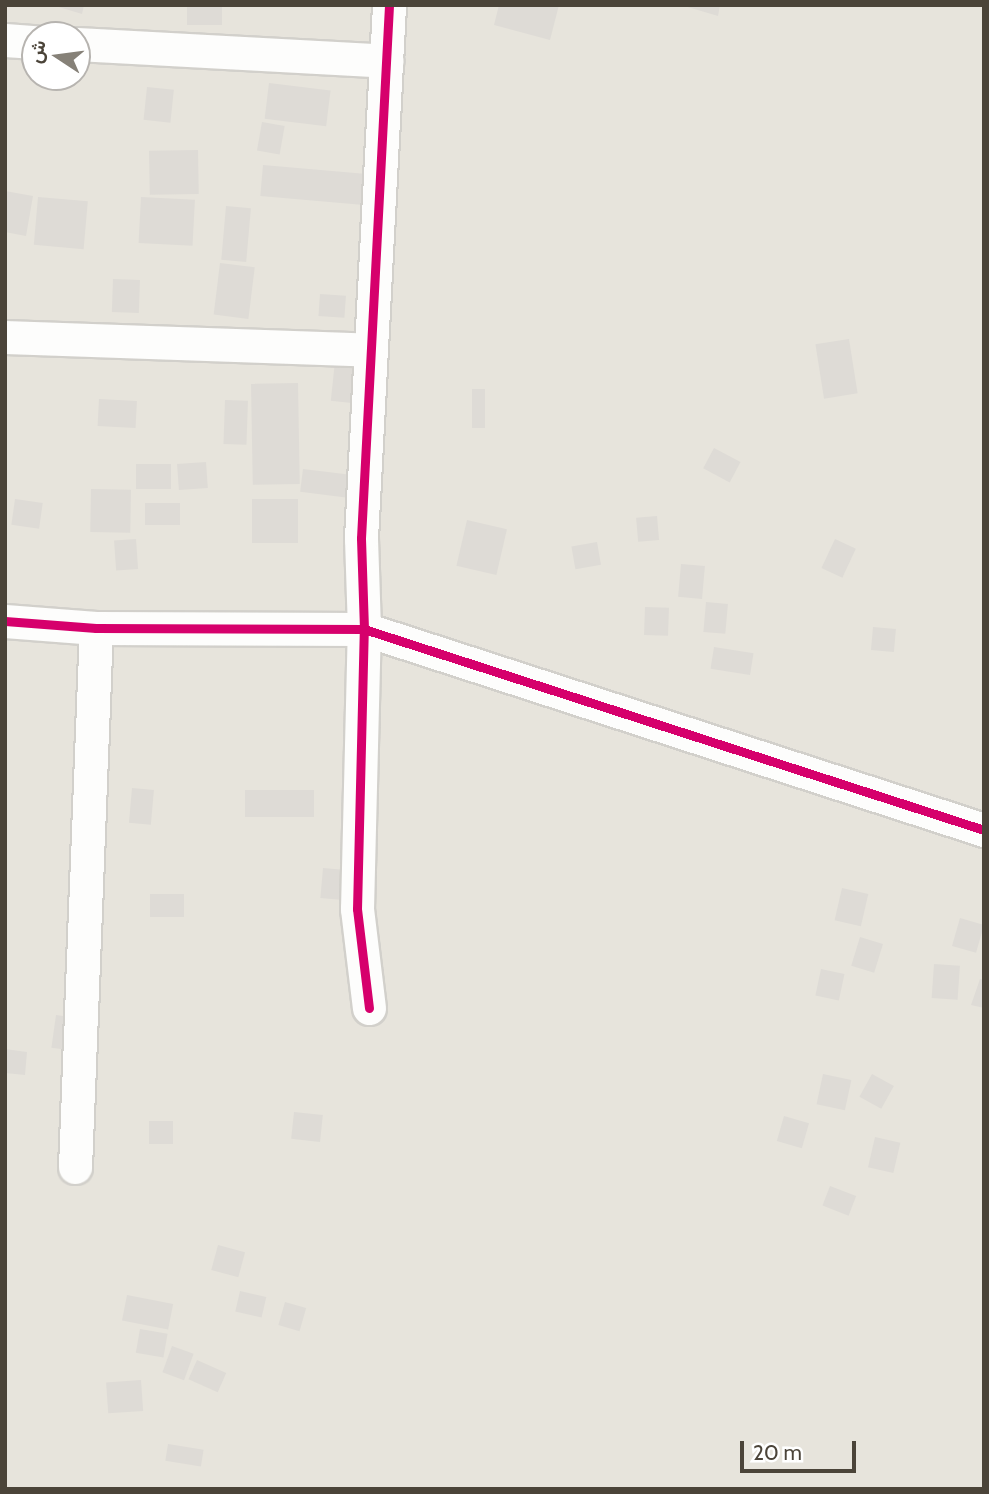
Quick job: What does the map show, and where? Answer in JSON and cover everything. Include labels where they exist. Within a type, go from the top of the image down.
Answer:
[{"type":"street","points":[[369,1008],[357,909],[364,629],[361,538],[389,5]]},
{"type":"street","points":[[91,45],[387,61]]},
{"type":"street","points":[[5,337],[370,350]]},
{"type":"street","points":[[5,621],[96,628],[364,629],[984,830]]},
{"type":"street","points":[[75,1167],[96,628]]},
{"type":"shaded area","points":[[5,5],[984,5],[984,1489],[5,1489]]},
{"type":"building","points":[[52,5],[84,5],[82,14]]},
{"type":"building","points":[[187,5],[222,5],[222,25],[187,25]]},
{"type":"building","points":[[499,5],[559,5],[550,40],[494,25]]},
{"type":"building","points":[[681,5],[720,5],[718,16]]},
{"type":"building","points":[[269,83],[331,91],[326,126],[265,119]]},
{"type":"building","points":[[147,87],[174,90],[170,123],[144,120]]},
{"type":"building","points":[[262,122],[285,126],[280,155],[257,151]]},
{"type":"building","points":[[198,150],[199,194],[150,195],[149,151]]},
{"type":"building","points":[[263,165],[367,174],[364,205],[260,196]]},
{"type":"building","points":[[5,191],[33,196],[26,236],[5,232]]},
{"type":"building","points":[[38,197],[88,201],[84,249],[34,245]]},
{"type":"building","points":[[141,197],[195,200],[193,246],[139,243]]},
{"type":"building","points":[[226,206],[251,208],[246,262],[221,260]]},
{"type":"building","points":[[220,263],[255,267],[248,319],[214,315]]},
{"type":"building","points":[[113,279],[140,280],[139,313],[112,312]]},
{"type":"building","points":[[320,294],[346,296],[344,318],[318,316]]},
{"type":"building","points":[[849,339],[858,393],[824,399],[815,344]]},
{"type":"building","points":[[335,361],[375,365],[371,405],[331,401]]},
{"type":"building","points":[[298,383],[300,484],[253,485],[251,384]]},
{"type":"building","points":[[472,389],[485,389],[485,428],[472,428]]},
{"type":"building","points":[[99,399],[137,401],[136,428],[98,426]]},
{"type":"building","points":[[225,400],[248,401],[246,445],[223,444]]},
{"type":"building","points":[[714,448],[740,462],[730,482],[703,468]]},
{"type":"building","points":[[206,462],[208,488],[179,490],[177,464]]},
{"type":"building","points":[[136,464],[171,464],[171,489],[136,489]]},
{"type":"building","points":[[303,469],[357,476],[354,498],[300,492]]},
{"type":"building","points":[[91,489],[131,490],[130,533],[90,532]]},
{"type":"building","points":[[15,499],[43,503],[39,529],[11,525]]},
{"type":"building","points":[[252,499],[298,499],[298,543],[252,543]]},
{"type":"building","points":[[145,503],[180,503],[180,525],[145,525]]},
{"type":"building","points":[[657,516],[659,540],[638,542],[636,518]]},
{"type":"building","points":[[467,520],[507,529],[496,575],[456,566]]},
{"type":"building","points":[[136,539],[138,569],[116,570],[114,541]]},
{"type":"building","points":[[835,539],[856,549],[842,578],[821,568]]},
{"type":"building","points":[[597,542],[601,565],[575,569],[571,547]]},
{"type":"building","points":[[681,564],[705,566],[702,599],[678,597]]},
{"type":"building","points":[[706,602],[728,604],[725,634],[703,632]]},
{"type":"building","points":[[645,607],[669,608],[668,636],[644,635]]},
{"type":"building","points":[[873,627],[896,629],[894,652],[871,650]]},
{"type":"building","points":[[714,647],[754,653],[750,675],[711,669]]},
{"type":"building","points":[[132,788],[154,790],[151,825],[129,823]]},
{"type":"building","points":[[245,790],[314,790],[314,817],[245,817]]},
{"type":"building","points":[[323,868],[346,870],[343,900],[320,898]]},
{"type":"building","points":[[842,888],[868,894],[861,926],[835,920]]},
{"type":"building","points":[[150,894],[184,894],[184,917],[150,917]]},
{"type":"building","points":[[960,918],[984,925],[976,953],[952,946]]},
{"type":"building","points":[[860,937],[883,944],[874,973],[851,966]]},
{"type":"building","points":[[934,964],[960,966],[958,1000],[932,998]]},
{"type":"building","points":[[821,969],[844,974],[839,1000],[815,995]]},
{"type":"building","points":[[980,979],[984,980],[984,1008],[971,1005]]},
{"type":"building","points":[[56,1015],[77,1018],[72,1051],[51,1048]]},
{"type":"building","points":[[5,1049],[27,1052],[25,1075],[5,1073]]},
{"type":"building","points":[[823,1074],[851,1080],[845,1110],[817,1104]]},
{"type":"building","points":[[872,1074],[894,1086],[881,1109],[859,1097]]},
{"type":"building","points":[[294,1112],[323,1115],[320,1142],[291,1139]]},
{"type":"building","points":[[784,1116],[809,1123],[802,1148],[777,1141]]},
{"type":"building","points":[[149,1121],[173,1121],[173,1144],[149,1144]]},
{"type":"building","points":[[875,1137],[900,1143],[893,1173],[868,1167]]},
{"type":"building","points":[[830,1186],[856,1196],[849,1216],[822,1206]]},
{"type":"building","points":[[218,1245],[245,1252],[238,1277],[211,1270]]},
{"type":"building","points":[[240,1291],[266,1297],[262,1318],[235,1311]]},
{"type":"building","points":[[127,1295],[173,1304],[168,1329],[122,1321]]},
{"type":"building","points":[[285,1302],[306,1308],[300,1331],[278,1325]]},
{"type":"building","points":[[140,1329],[168,1334],[163,1357],[136,1353]]},
{"type":"building","points":[[172,1346],[194,1354],[184,1380],[162,1372]]},
{"type":"building","points":[[197,1360],[226,1373],[218,1392],[188,1379]]},
{"type":"building","points":[[141,1380],[143,1411],[108,1413],[106,1382]]},
{"type":"building","points":[[168,1444],[204,1450],[201,1466],[165,1461]]},
{"type":"cycle path","points":[[369,1008],[357,909],[364,629],[361,538],[389,5]]},
{"type":"cycle path","points":[[5,621],[96,628],[364,629],[984,830]]}]
